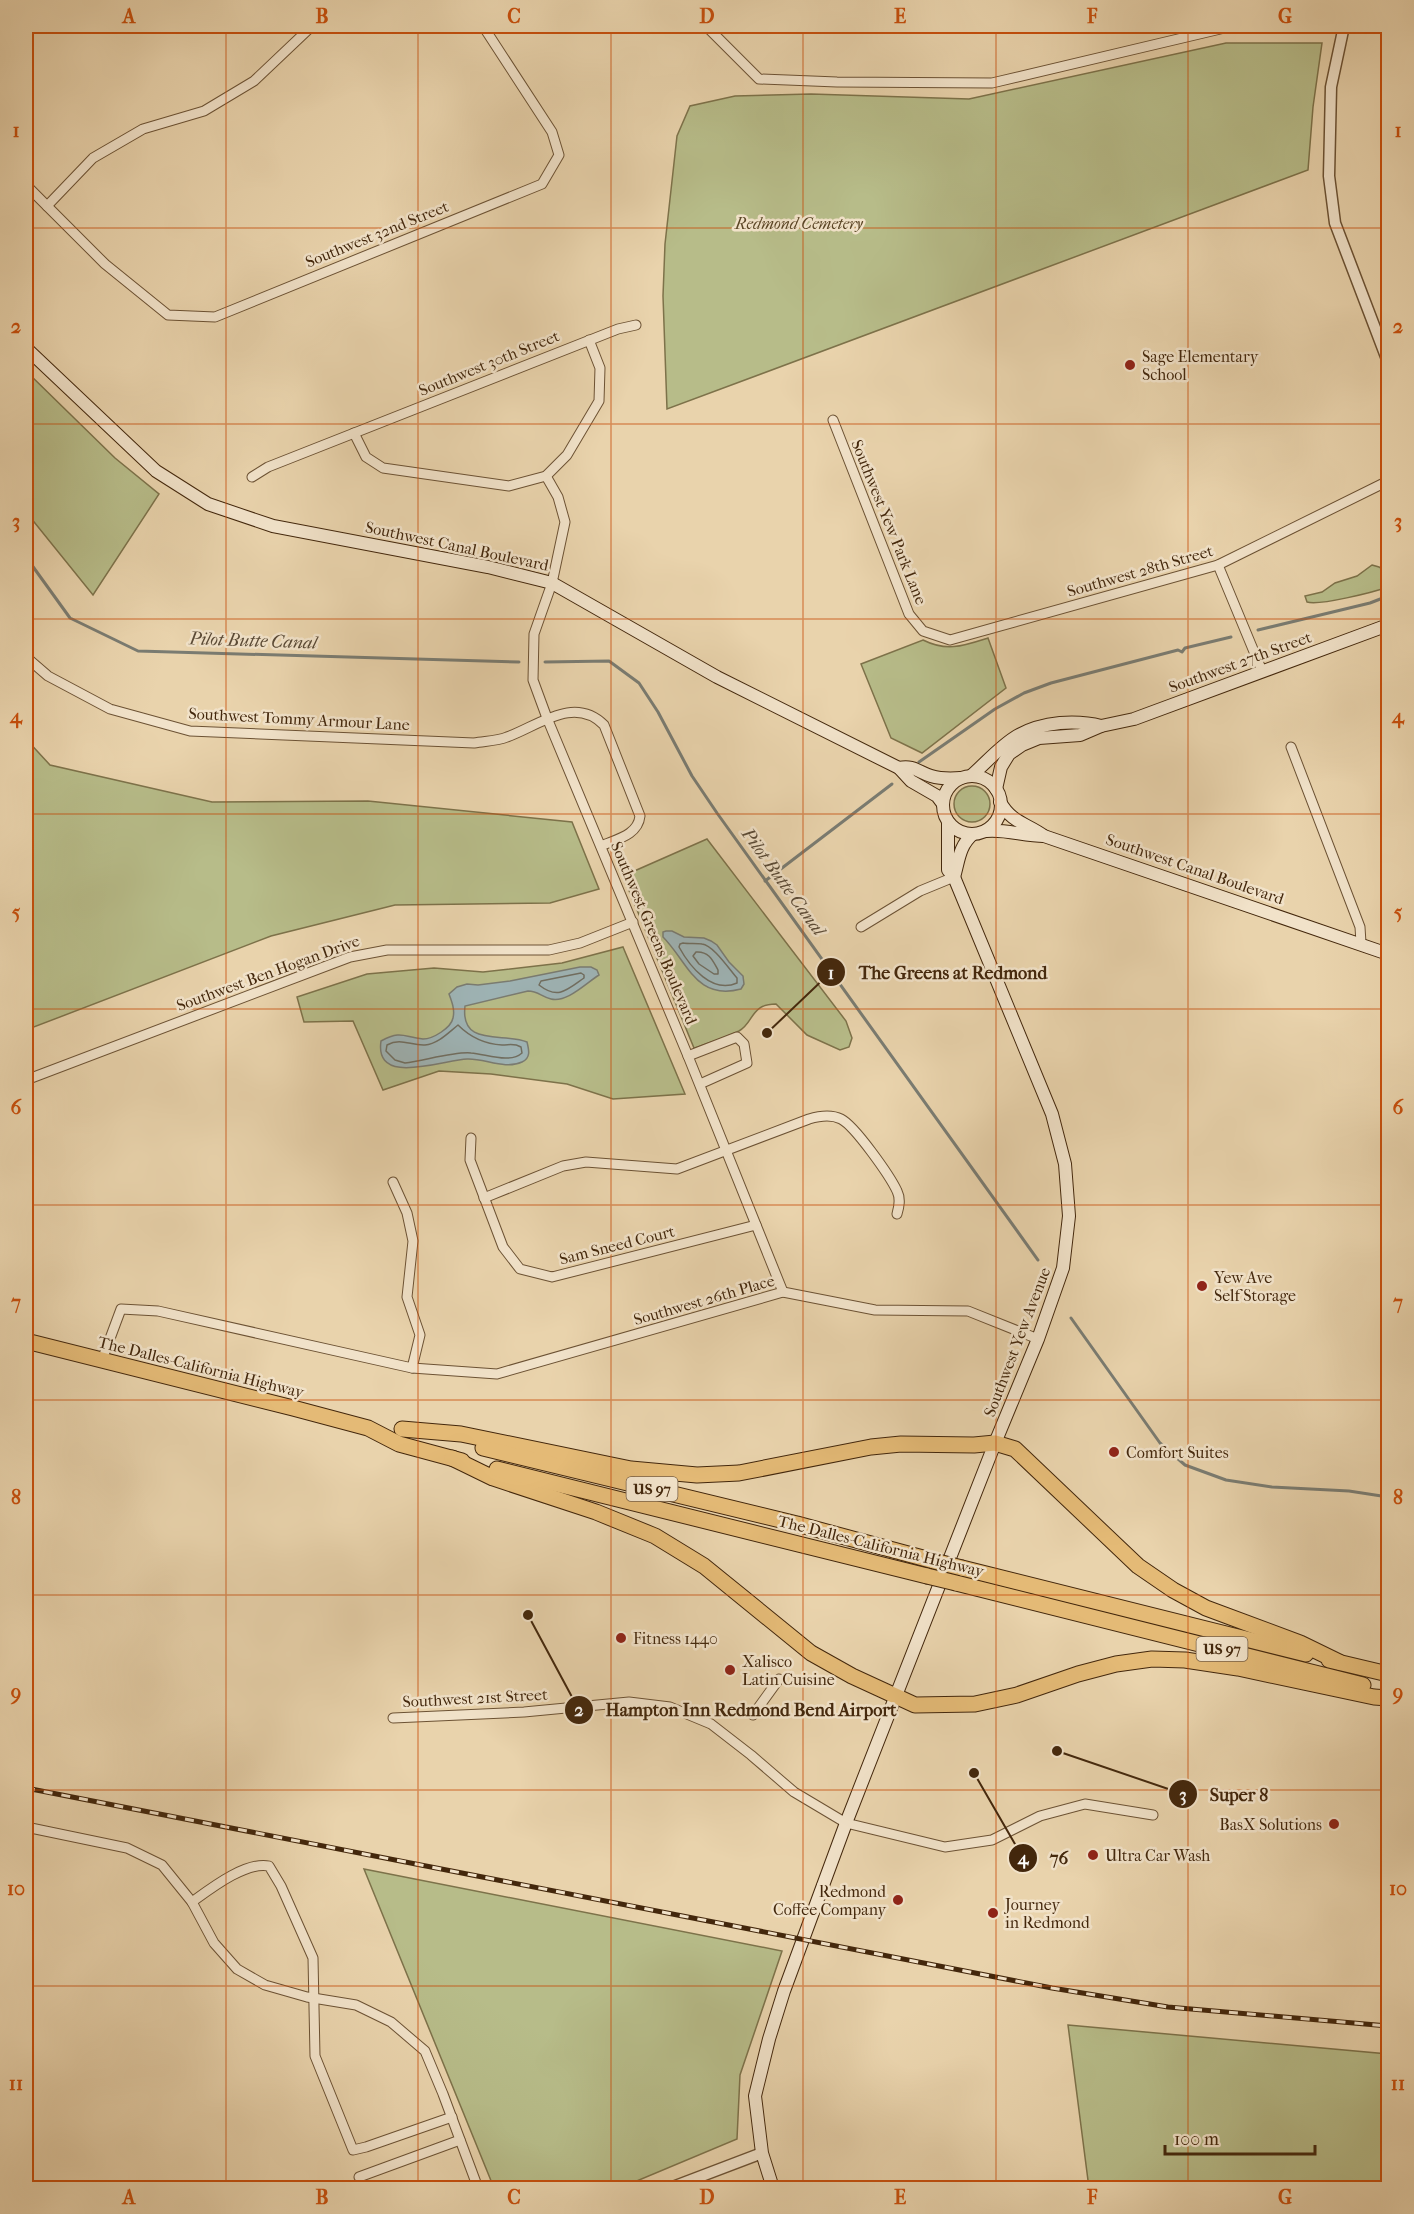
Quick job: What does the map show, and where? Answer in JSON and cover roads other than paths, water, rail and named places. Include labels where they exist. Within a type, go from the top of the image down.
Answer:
[{"type":"highway","name":"The Dalles-California Highway","points":[[26,1341],[368,1428],[402,1429],[796,1524],[934,1561],[1389,1674]]},
{"type":"highway","name":"The Dalles-California Highway","points":[[368,1428],[399,1444],[452,1458],[1389,1691]]},
{"type":"highway","points":[[402,1429],[461,1434],[630,1468],[697,1475],[749,1471],[871,1447],[901,1444],[995,1443],[1014,1449],[1138,1566],[1173,1590],[1206,1608],[1300,1643],[1339,1662]]},
{"type":"highway","points":[[452,1458],[493,1478],[596,1512],[655,1536],[704,1566],[811,1653],[915,1705],[975,1704],[1017,1695],[1078,1674],[1116,1664],[1152,1659],[1185,1660],[1238,1668],[1374,1697],[1389,1698]]},
{"type":"main road","name":"Southwest Canal Boulevard","points":[[26,348],[156,471],[208,504],[273,526],[488,567],[552,583],[710,673],[899,768],[911,781],[937,796],[943,804]]},
{"type":"main road","name":"Southwest 27th Street","points":[[996,789],[1001,767],[1009,754],[1022,745],[1040,738],[1080,735],[1101,726],[1134,719],[1389,625]]},
{"type":"main road","name":"Southwest 27th Street","points":[[967,777],[1007,741],[1024,731],[1041,725],[1084,721],[1101,726]]},
{"type":"main road","name":"Southwest Canal Boulevard","points":[[899,768],[909,766],[928,776],[943,779],[967,777]]},
{"type":"main road","points":[[954,877],[964,842],[980,833],[997,819],[1000,802],[996,789],[985,780],[967,777],[951,785],[943,804],[948,822],[962,833],[980,833],[998,830],[1027,836],[1044,836]]},
{"type":"main road","name":"Southwest Canal Boulevard","points":[[1000,802],[1007,814],[1044,836],[1386,951]]},
{"type":"main road","name":"Southwest Yew Avenue","points":[[773,2188],[762,2153],[755,2096],[783,1991],[846,1823],[1038,1339],[1063,1268],[1069,1216],[1065,1164],[1052,1114],[954,877],[948,870],[948,822]]},
{"type":"street","points":[[26,185],[47,206],[93,158],[143,129],[204,111],[254,81],[312,26]]},
{"type":"street","name":"Southwest 32nd Street","points":[[47,206],[105,264],[168,315],[215,317],[542,184],[559,155],[552,132],[483,26]]},
{"type":"street","points":[[709,26],[710,30],[759,79],[992,83],[1233,26]]},
{"type":"street","points":[[1344,26],[1331,87],[1328,135],[1330,188],[1335,223],[1389,362]]},
{"type":"street","name":"Southwest 30th Street","points":[[252,477],[268,467],[618,328],[636,325]]},
{"type":"street","points":[[354,433],[366,457],[382,468],[509,486],[546,476],[567,455],[599,401],[600,368],[589,340]]},
{"type":"street","name":"Southwest Yew Park Lane","points":[[833,420],[909,614],[923,631]]},
{"type":"street","name":"Southwest Greens Boulevard","points":[[546,476],[558,497],[565,522],[552,583],[534,634],[533,680],[728,1152],[783,1292]]},
{"type":"street","name":"Southwest 28th Street","points":[[923,631],[950,640],[1218,565],[1389,481]]},
{"type":"street","points":[[1218,565],[1262,671]]},
{"type":"street","name":"Southwest Tommy Armour Lane","points":[[26,657],[48,676],[110,709],[190,731],[474,743],[506,738],[547,718],[578,712],[592,716],[604,725],[640,816],[639,824],[634,831],[601,846]]},
{"type":"street","points":[[1291,747],[1360,927],[1361,943]]},
{"type":"street","points":[[861,927],[920,891],[954,877]]},
{"type":"street","name":"Southwest Ben Hogan Drive","points":[[26,1080],[350,957],[387,950],[549,950],[580,943],[633,922]]},
{"type":"street","points":[[688,1056],[737,1037],[744,1044],[747,1063],[700,1084]]},
{"type":"street","points":[[484,1198],[563,1166],[586,1162],[678,1169],[816,1117],[838,1117],[858,1132],[898,1192],[897,1214]]},
{"type":"street","name":"Sam Sneed Court","points":[[471,1138],[470,1160],[484,1198],[503,1247],[520,1269],[552,1277],[756,1225]]},
{"type":"street","points":[[393,1182],[407,1213],[413,1241],[407,1297],[420,1335],[412,1368]]},
{"type":"street","name":"Southwest 26th Place","points":[[102,1360],[121,1309],[158,1311],[412,1368],[497,1374],[783,1292],[875,1310],[968,1311],[1038,1339]]},
{"type":"street","points":[[753,1715],[779,1678]]},
{"type":"street","name":"Southwest 21st Street","points":[[393,1718],[524,1712],[629,1702],[670,1707],[711,1724],[794,1792],[846,1823],[945,1847],[992,1840],[1040,1816],[1085,1804],[1153,1815]]},
{"type":"street","points":[[26,1827],[127,1848],[162,1865],[192,1902],[214,1943],[237,1970],[265,1985],[307,1997],[356,2005],[391,2022],[425,2051],[478,2188]]},
{"type":"street","points":[[192,1902],[213,1887],[253,1866],[269,1866],[282,1886],[313,1958],[315,2056],[353,2150],[452,2117]]},
{"type":"street","points":[[359,2176],[460,2140]]},
{"type":"street","points":[[670,2188],[762,2153]]},
{"type":"water","points":[[672,931],[684,937],[704,938],[717,945],[743,976],[744,984],[741,989],[726,991],[713,989],[703,984],[694,977],[663,937],[663,932]]},
{"type":"water","points":[[580,967],[591,967],[597,970],[599,975],[576,992],[563,998],[551,999],[528,991],[465,1006],[465,1019],[469,1028],[476,1033],[527,1042],[528,1056],[522,1062],[509,1065],[467,1059],[412,1068],[388,1063],[382,1055],[381,1041],[388,1038],[402,1035],[427,1039],[445,1029],[452,1022],[454,1015],[449,994],[457,987],[467,984],[510,981]]},
{"type":"waterway","name":"Pilot Butte Canal","points":[[26,557],[70,618],[138,651],[519,662]]},
{"type":"waterway","points":[[1258,630],[1370,603],[1388,596]]},
{"type":"waterway","points":[[919,762],[995,709],[1024,693],[1051,683],[1178,650],[1182,652],[1185,648],[1231,637]]},
{"type":"waterway","name":"Pilot Butte Canal","points":[[545,662],[609,661],[639,683],[658,712],[692,776],[717,813],[1038,1260]]},
{"type":"waterway","points":[[765,881],[892,784]]},
{"type":"waterway","name":"Pilot Butte Canal","points":[[1071,1318],[1160,1443],[1185,1465],[1226,1480],[1272,1487],[1349,1491],[1388,1497]]},
{"type":"railway","points":[[26,1788],[1052,1988],[1168,2007],[1388,2026]]},
{"type":"place","name":"Sage Elementary School","points":[[1130,365]]},
{"type":"place","name":"The Greens at Redmond","points":[[767,1033]]},
{"type":"place","name":"Yew Ave Self Storage","points":[[1202,1286]]},
{"type":"place","name":"Comfort Suites","points":[[1114,1452]]},
{"type":"place","name":"Hampton Inn Redmond Bend Airport","points":[[528,1615]]},
{"type":"place","name":"Fitness 1440","points":[[621,1638]]},
{"type":"place","name":"Xalisco Latin Cuisine","points":[[730,1670]]},
{"type":"place","name":"Super 8","points":[[1057,1751]]},
{"type":"place","name":"76","points":[[974,1773]]},
{"type":"place","name":"BasX Solutions","points":[[1334,1824]]},
{"type":"place","name":"Ultra Car Wash","points":[[1093,1855]]},
{"type":"place","name":"Redmond Coffee Company","points":[[898,1900]]},
{"type":"place","name":"Journey in Redmond","points":[[993,1913]]},
{"type":"park label","name":"Redmond Cemetery","points":[[799,223]]}]
